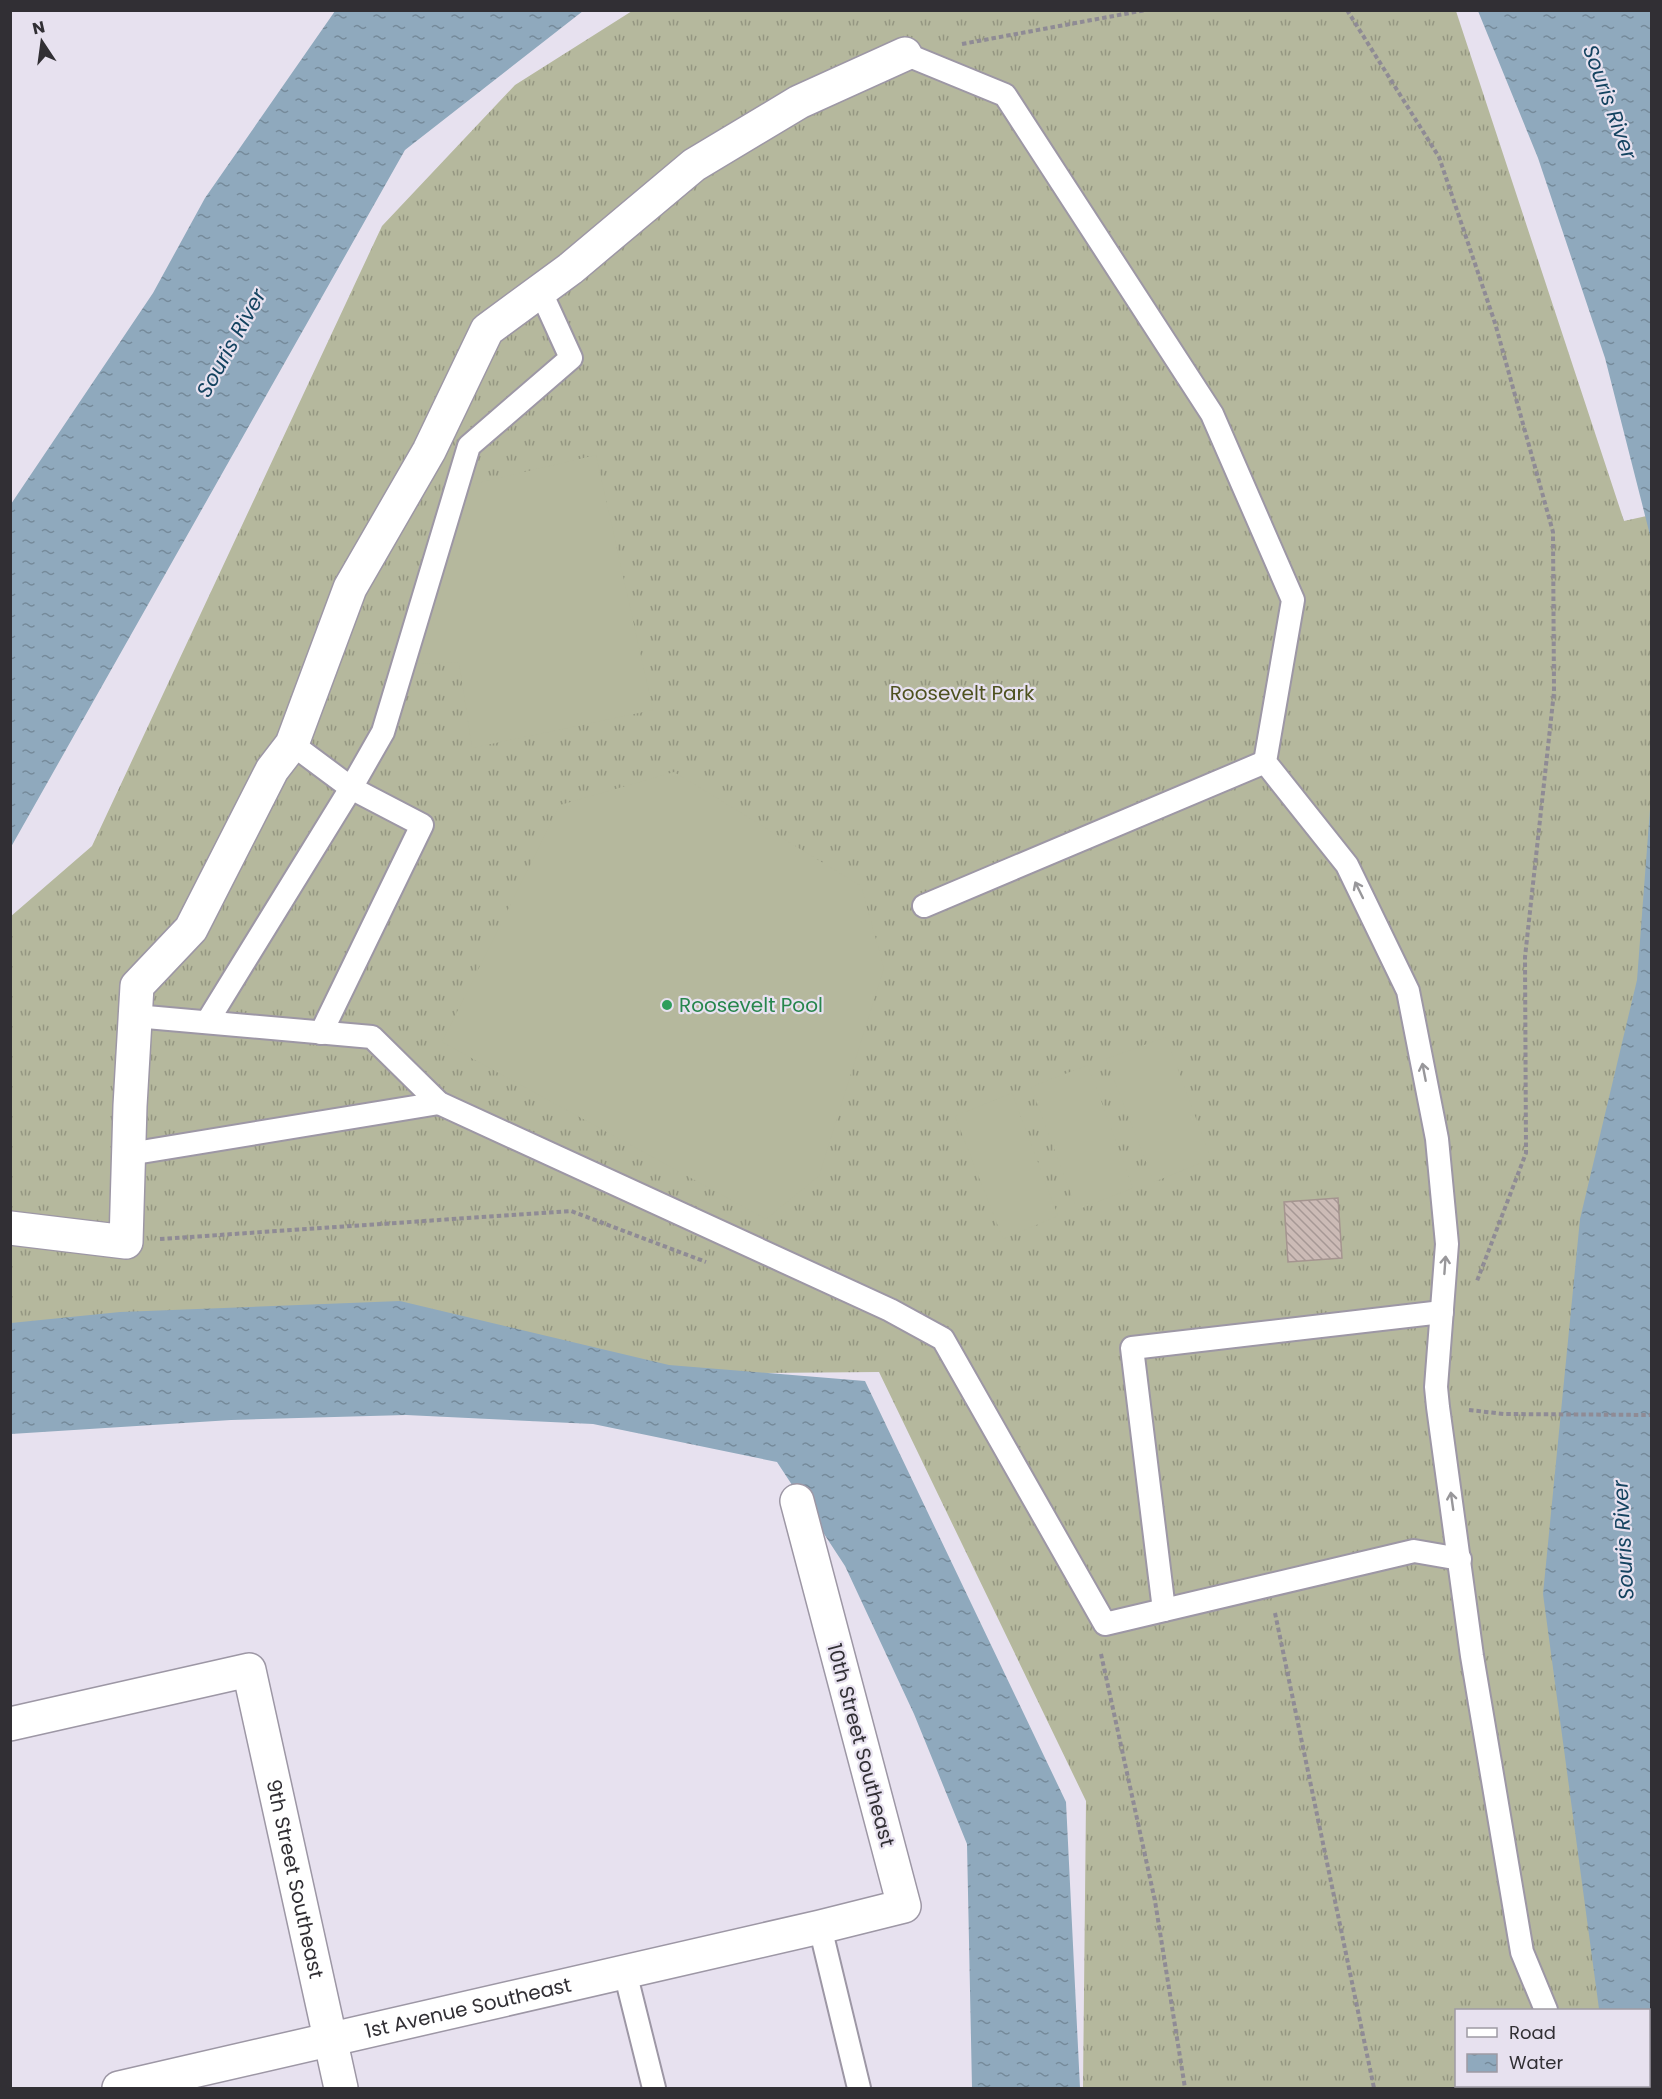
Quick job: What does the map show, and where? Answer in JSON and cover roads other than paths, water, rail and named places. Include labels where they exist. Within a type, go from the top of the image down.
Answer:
[{"type":"street","points":[[10,1228],[126,1242],[136,986],[191,929],[272,770],[292,744],[350,588],[439,431],[487,330],[570,269],[694,165],[799,102],[905,54]]},
{"type":"street","name":"10th Street Southeast","points":[[797,1501],[904,1906],[819,1927]]},
{"type":"street","name":"9th Street Southeast","points":[[10,1724],[249,1670],[341,2088]]},
{"type":"street","name":"1st Avenue Southeast","points":[[119,2088],[819,1927]]},
{"type":"lane","points":[[905,54],[1005,95],[1212,414],[1293,600],[1265,762],[1347,864],[1408,991],[1437,1139],[1447,1244],[1436,1387],[1472,1656],[1522,1952],[1546,2009]]},
{"type":"lane","points":[[207,1022],[383,732],[469,446],[571,358],[540,290]]},
{"type":"lane","points":[[439,431],[469,446]]},
{"type":"lane","points":[[292,744],[351,788],[422,825],[321,1033]]},
{"type":"lane","points":[[924,906],[1265,762]]},
{"type":"lane","points":[[135,1016],[372,1037],[439,1103],[890,1310],[943,1339],[1105,1624],[1414,1551],[1460,1558]]},
{"type":"lane","points":[[129,1154],[439,1103]]},
{"type":"lane","points":[[1164,1610],[1132,1348],[1442,1311]]},
{"type":"lane","points":[[819,1927],[859,2088]]},
{"type":"lane","points":[[625,1972],[654,2088]]},
{"type":"water","name":"Souris River","points":[[335,11],[583,11],[405,150],[11,847],[11,504],[153,293],[205,198]]},
{"type":"water","name":"Souris River","points":[[1478,11],[1651,11],[1651,539],[1605,358],[1538,158]]},
{"type":"water","name":"Souris River","points":[[1651,796],[1652,2088],[1640,2087],[1650,2087],[1650,2009],[1599,2009],[1543,1594],[1580,1219],[1637,980]]},
{"type":"water","points":[[400,1301],[669,1365],[865,1381],[1066,1802],[1080,2088],[972,2088],[967,1844],[914,1714],[845,1566],[777,1462],[593,1424],[406,1415],[231,1420],[11,1434],[11,1323],[120,1312]]},
{"type":"place","name":"Roosevelt Pool","points":[[667,1005]]},
{"type":"park label","name":"Roosevelt Park","points":[[962,693]]}]
